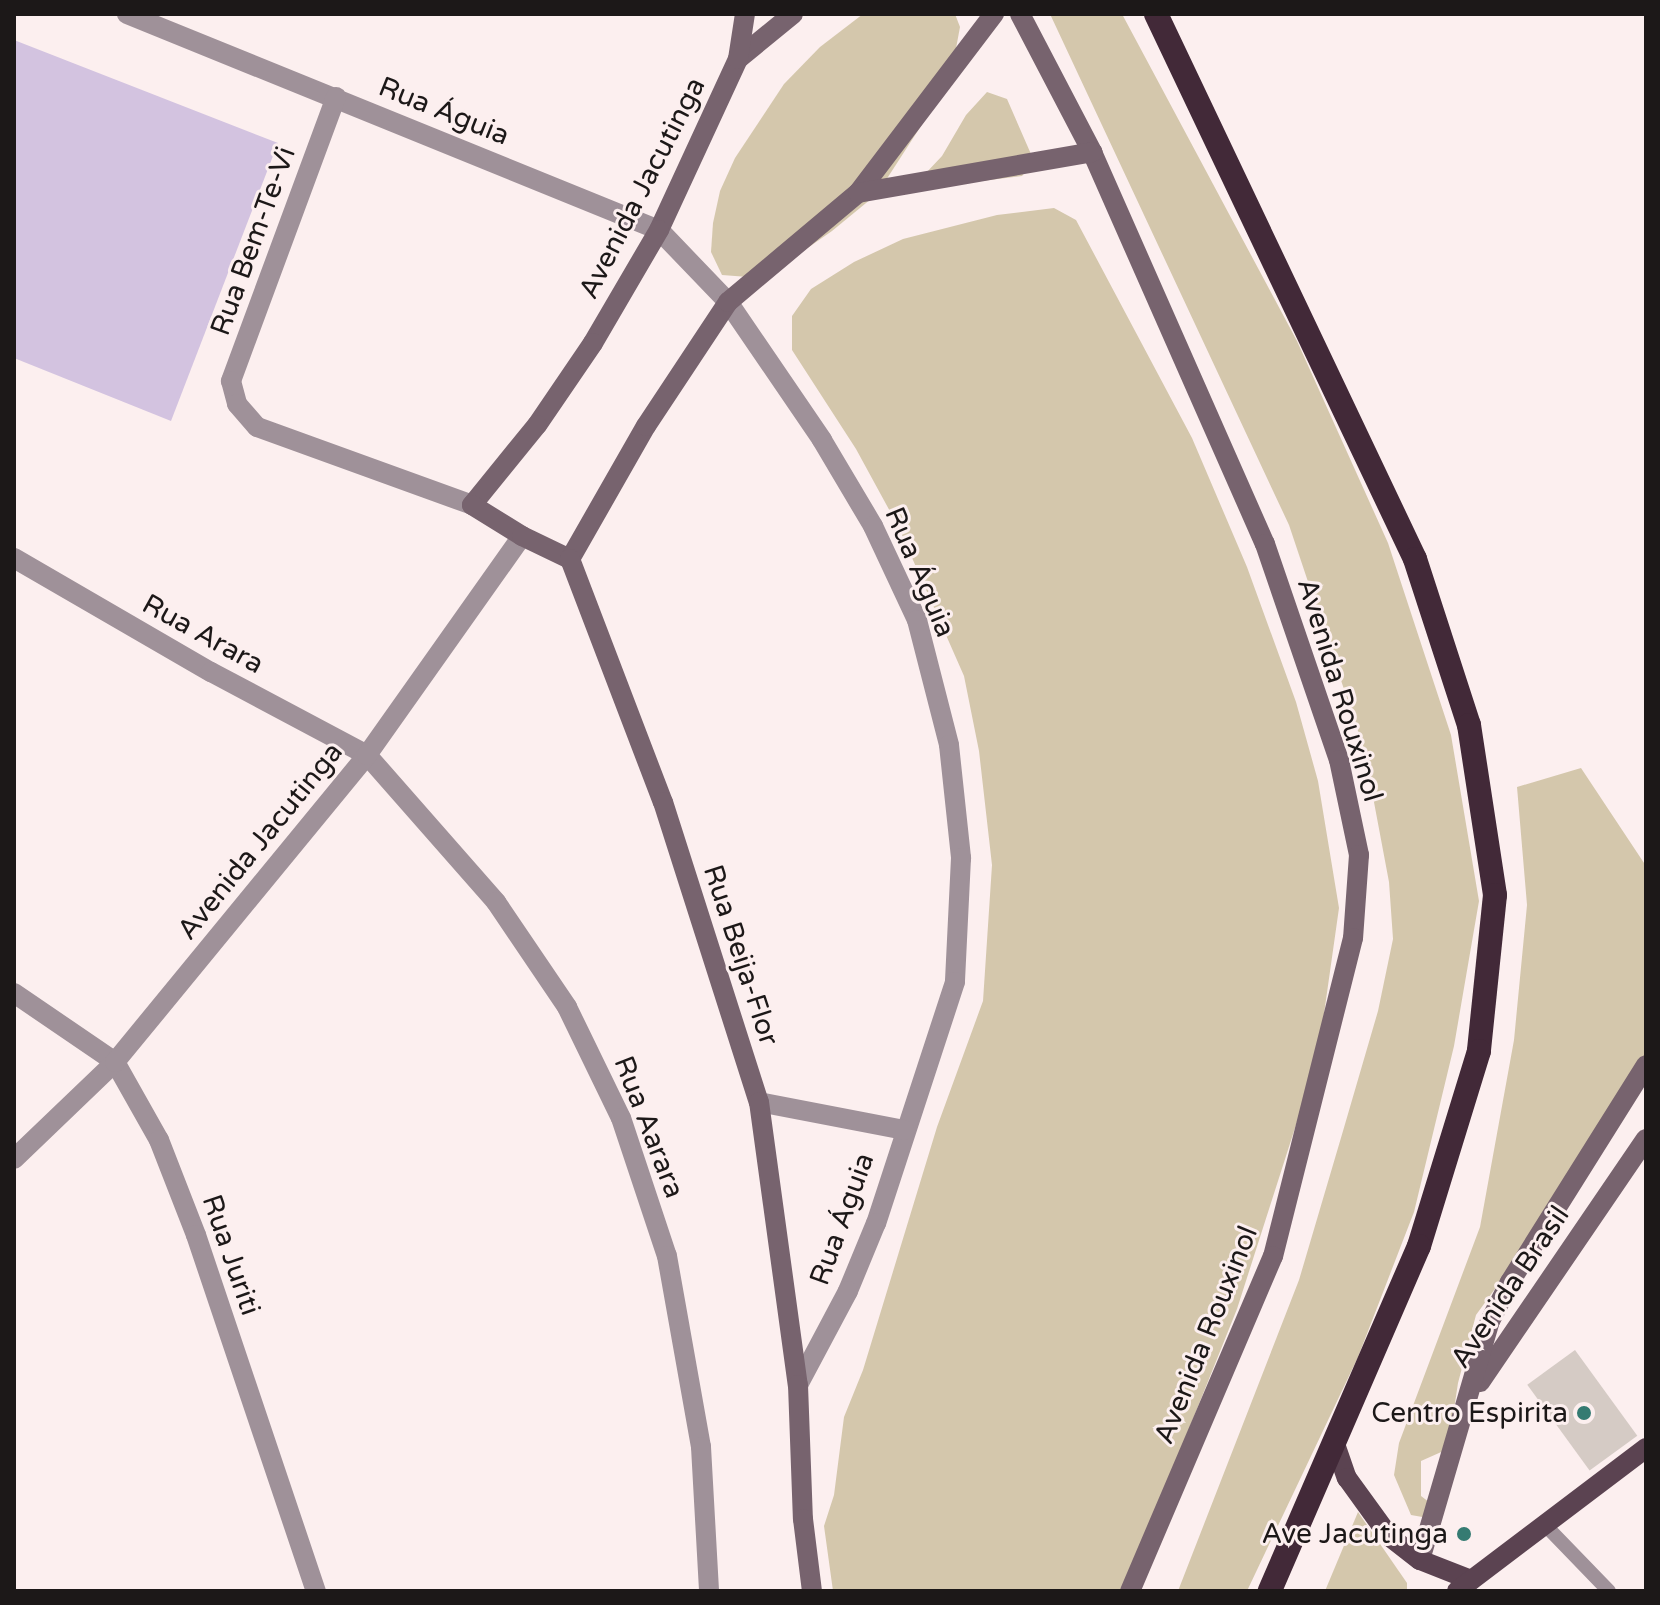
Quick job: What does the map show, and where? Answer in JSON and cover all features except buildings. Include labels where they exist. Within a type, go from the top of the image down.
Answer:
[{"type":"highway","points":[[1156,14],[1415,559],[1469,725],[1495,895],[1479,1051],[1419,1246],[1270,1591]]},
{"type":"main road","points":[[1335,1444],[1360,1499],[1389,1536],[1420,1560],[1464,1586],[1646,1448]]},
{"type":"street","name":"Rua Águia","points":[[127,14],[659,230],[728,302],[822,440],[873,526],[917,620],[949,745],[961,858],[955,982],[876,1223],[848,1291],[798,1385]]},
{"type":"street","points":[[738,59],[745,14]]},
{"type":"street","name":"Avenida Jacutinga","points":[[472,505],[537,425],[593,343],[659,230],[738,59],[793,14]]},
{"type":"street","points":[[472,505],[522,536],[570,559],[654,413],[728,302],[858,193],[994,14]]},
{"type":"street","name":"Avenida Rouxinol","points":[[1020,14],[1092,152],[1265,544],[1339,760],[1359,855],[1353,938],[1273,1256],[1130,1591]]},
{"type":"street","name":"Rua Bem-Te-Vi","points":[[336,97],[231,381],[237,404],[257,427],[472,505]]},
{"type":"street","points":[[858,193],[1092,152]]},
{"type":"street","name":"Avenida Jacutinga","points":[[14,1159],[115,1062],[367,755],[522,536]]},
{"type":"street","name":"Rua Arara","points":[[14,558],[211,672],[367,755]]},
{"type":"street","name":"Rua Beija-Flor","points":[[570,559],[663,802],[759,1102],[798,1385]]},
{"type":"street","name":"Rua Aarara","points":[[367,755],[496,902],[567,1007],[621,1118],[667,1256],[701,1447],[709,1591]]},
{"type":"street","name":"Rua Juriti","points":[[14,993],[115,1062],[159,1140],[196,1235],[316,1591]]},
{"type":"street","name":"Avenida Brasil","points":[[1471,1395],[1490,1321],[1510,1282],[1646,1065]]},
{"type":"street","points":[[759,1102],[904,1130]]},
{"type":"street","name":"Avenida Brasil","points":[[1471,1395],[1646,1139]]},
{"type":"street","points":[[798,1385],[803,1519],[812,1591]]},
{"type":"street","points":[[1420,1560],[1471,1395]]},
{"type":"lane","points":[[1545,1525],[1609,1591]]},
{"type":"shaded area","points":[[863,14],[955,14],[960,27],[952,70],[930,112],[877,194],[832,231],[776,270],[748,277],[722,275],[711,252],[713,223],[720,191],[735,158],[784,84],[820,47]]},
{"type":"shaded area","points":[[1050,14],[1122,14],[1297,341],[1388,543],[1451,735],[1479,901],[1454,1046],[1414,1212],[1358,1357],[1247,1591],[1178,1591],[1299,1280],[1378,1011],[1393,939],[1389,882],[1364,749],[1289,525]]},
{"type":"shaded area","points":[[14,40],[278,143],[171,421],[14,358]]},
{"type":"shaded area","points":[[987,92],[1007,99],[1034,161],[1022,176],[933,187],[925,174],[942,156],[966,115]]},
{"type":"shaded area","points":[[1054,208],[1076,220],[1192,438],[1247,567],[1296,702],[1318,781],[1339,908],[1318,1056],[1237,1309],[1124,1591],[833,1591],[824,1526],[834,1495],[844,1417],[863,1370],[937,1127],[983,1001],[992,865],[979,751],[964,676],[898,526],[856,449],[792,350],[792,316],[811,289],[854,262],[903,239],[997,215]]},
{"type":"shaded area","points":[[1581,768],[1646,866],[1646,1080],[1476,1315],[1458,1383],[1448,1449],[1421,1461],[1421,1496],[1433,1505],[1428,1518],[1411,1515],[1394,1475],[1399,1443],[1480,1227],[1514,1040],[1527,905],[1517,787]]},
{"type":"shaded area","points":[[1358,1512],[1407,1583],[1407,1591],[1325,1591]]},
{"type":"place","name":"Centro Espirita","points":[[1584,1413]]},
{"type":"place","name":"Ave Jacutinga","points":[[1464,1534]]}]
